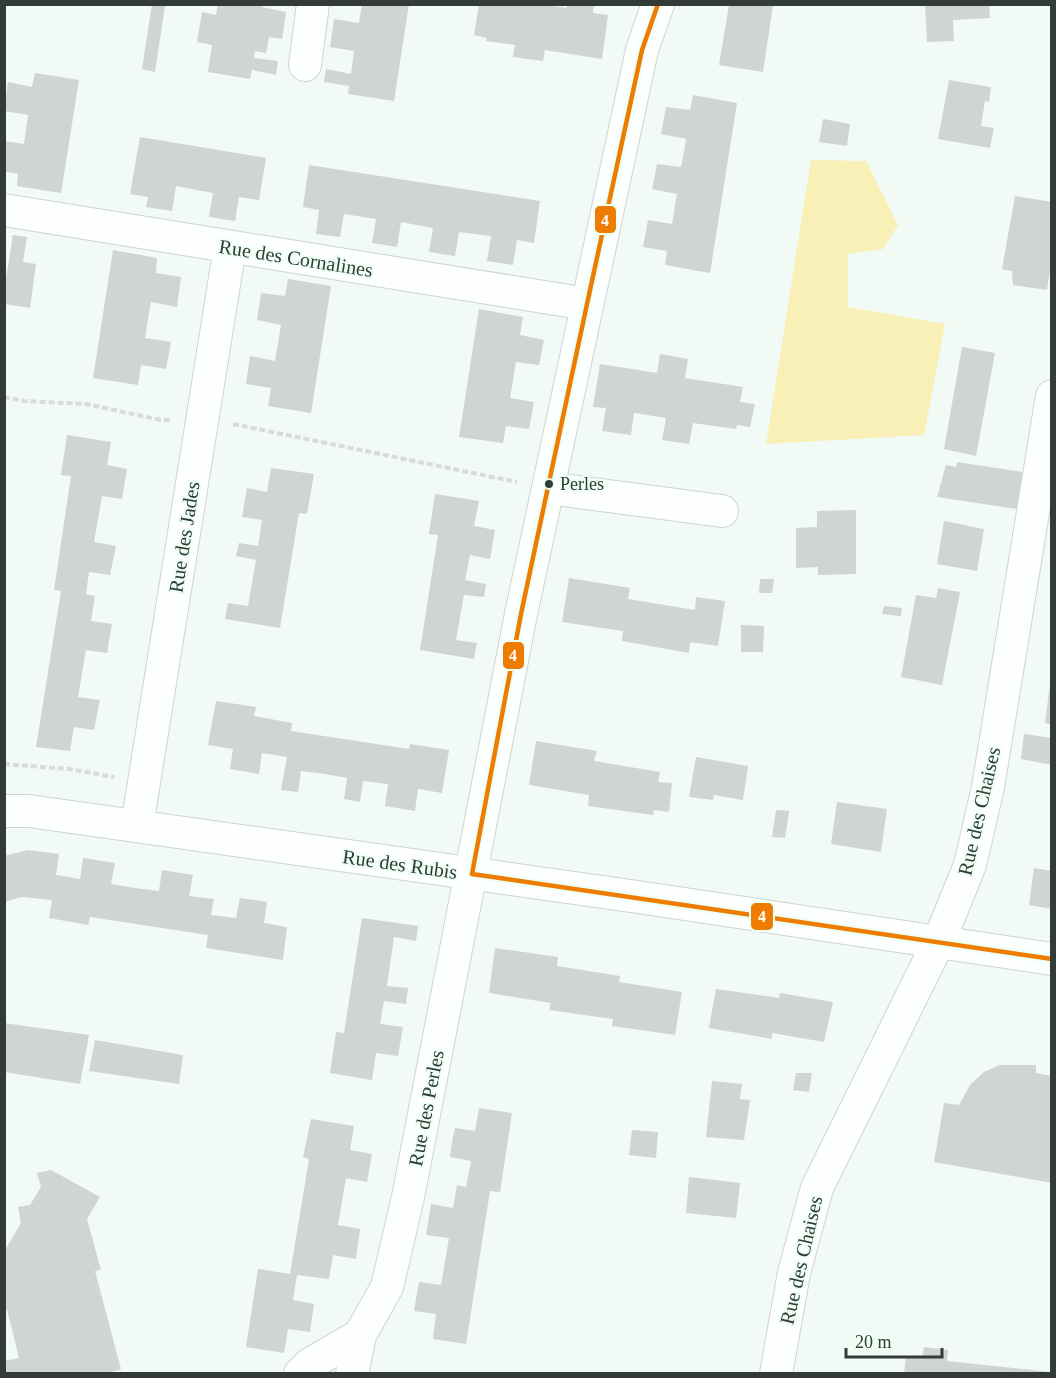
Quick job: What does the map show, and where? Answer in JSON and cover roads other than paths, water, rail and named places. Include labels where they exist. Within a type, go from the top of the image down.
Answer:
[{"type":"street","points":[[305,65],[313,4]]},
{"type":"street","name":"Rue des Perles","points":[[352,1374],[360,1335],[387,1287],[408,1197],[521,614],[642,50],[658,4]]},
{"type":"street","name":"Rue des Cornalines","points":[[4,210],[587,304]]},
{"type":"street","name":"Rue des Jades","points":[[137,826],[230,247]]},
{"type":"street","name":"Rue des Chaises","points":[[776,1374],[794,1272],[818,1188],[939,941],[970,865],[988,787],[1052,396]]},
{"type":"street","points":[[548,488],[722,512]]},
{"type":"street","name":"Rue des Rubis","points":[[4,811],[29,811],[137,826],[1052,959]]},
{"type":"street","points":[[300,1374],[310,1364],[360,1335]]},
{"type":"place","name":"Perles","points":[[549,484]]}]
